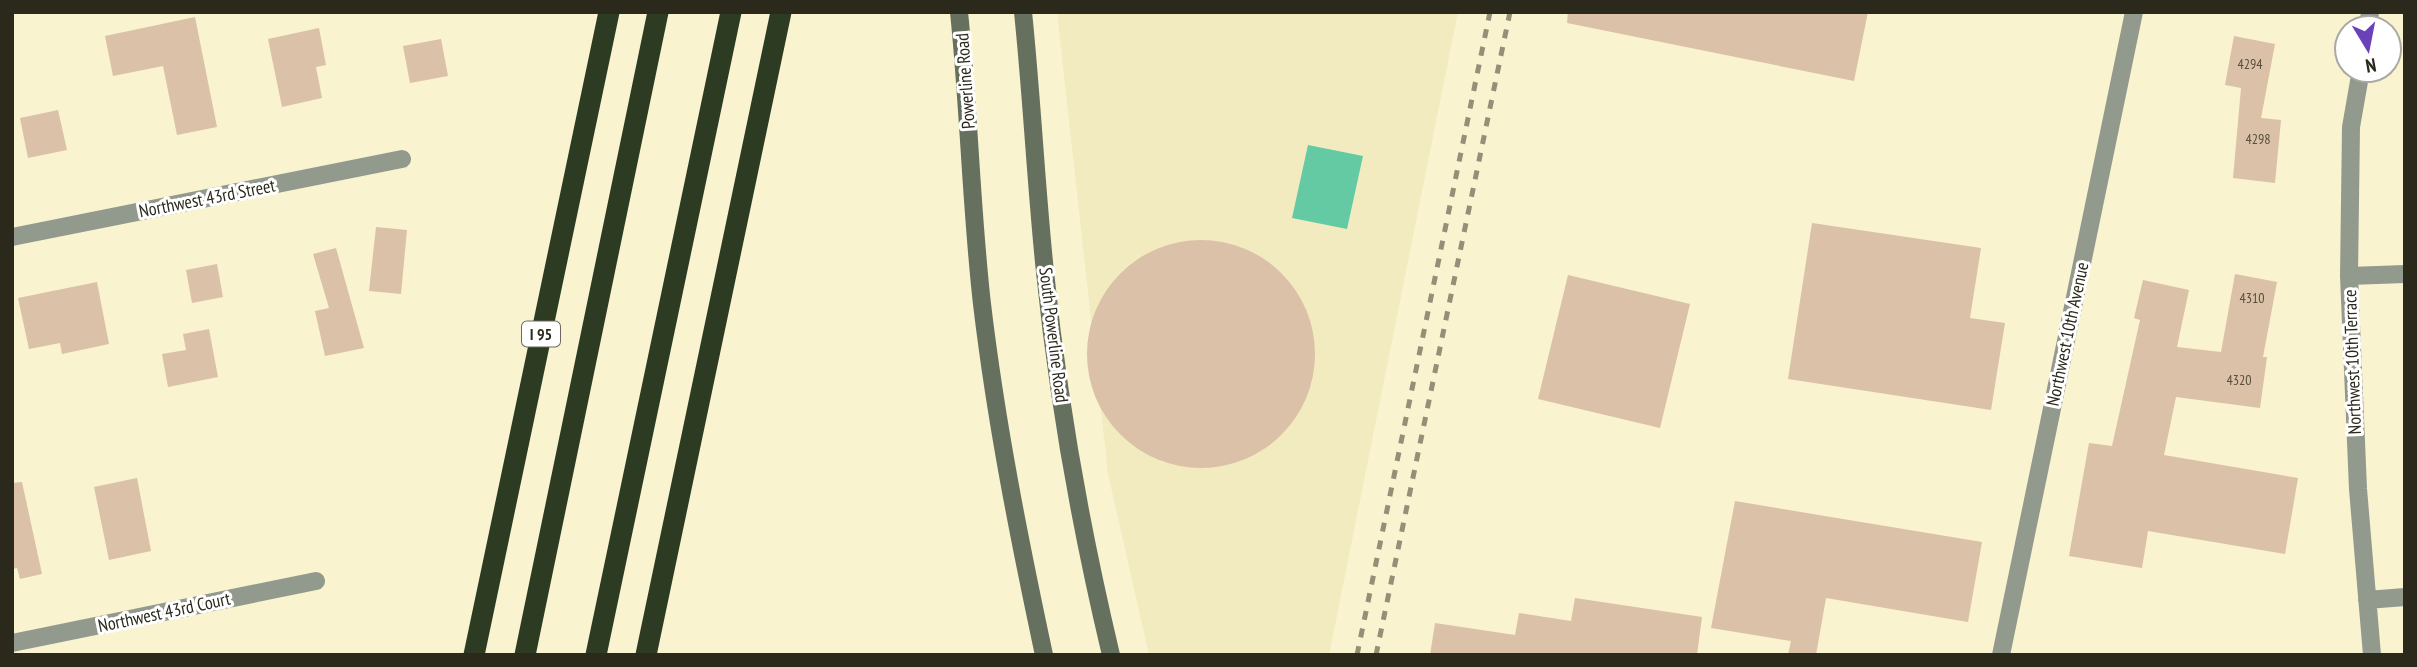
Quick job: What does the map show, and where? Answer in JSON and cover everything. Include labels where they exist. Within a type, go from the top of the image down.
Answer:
[{"type":"highway","name":"I 95","points":[[474,655],[609,12]]},
{"type":"highway","points":[[525,655],[658,12]]},
{"type":"highway","points":[[596,655],[731,12]]},
{"type":"highway","points":[[646,655],[780,12]]},
{"type":"main road","name":"Powerline Road","points":[[959,12],[982,301],[992,384],[1009,487],[1044,655]]},
{"type":"main road","name":"South Powerline Road","points":[[1023,12],[1045,271],[1059,381],[1079,506],[1111,655]]},
{"type":"street","name":"Northwest 10th Avenue","points":[[2001,655],[2134,12]]},
{"type":"street","name":"Northwest 10th Terrace","points":[[2359,84],[2351,127],[2349,276],[2358,489],[2372,655]]},
{"type":"street","name":"Northwest 43rd Street","points":[[12,237],[402,159]]},
{"type":"street","points":[[2349,276],[2405,274]]},
{"type":"street","name":"Northwest 43rd Court","points":[[12,643],[316,581]]},
{"type":"street","points":[[2367,600],[2405,597]]},
{"type":"shaded area","points":[[1057,12],[1458,12],[1329,655],[1149,655],[1108,474]]},
{"type":"shaded area","points":[[1308,145],[1363,156],[1347,229],[1292,218]]},
{"type":"building","points":[[1568,12],[1868,12],[1854,81],[1567,23]]},
{"type":"building","points":[[195,17],[217,127],[177,135],[163,66],[113,76],[105,36]]},
{"type":"building","points":[[319,28],[326,65],[316,67],[322,98],[282,107],[268,39]]},
{"type":"building","points":[[2234,36],[2275,44],[2261,118],[2281,120],[2275,183],[2233,178],[2241,88],[2225,85]]},
{"type":"building","points":[[441,39],[448,76],[410,83],[403,46]]},
{"type":"building","points":[[58,110],[67,150],[28,158],[20,118]]},
{"type":"building","points":[[1812,223],[1981,248],[1970,318],[2005,323],[1991,410],[1788,379]]},
{"type":"building","points":[[376,227],[407,230],[401,294],[369,291]]},
{"type":"building","points":[[1201,240],[1223,242],[1255,253],[1282,273],[1302,300],[1313,332],[1313,376],[1302,408],[1282,435],[1255,455],[1223,466],[1201,468],[1179,466],[1147,455],[1120,435],[1100,408],[1089,376],[1087,354],[1089,332],[1100,300],[1120,273],[1147,253],[1179,242]]},
{"type":"building","points":[[336,248],[364,348],[325,356],[315,311],[329,308],[313,254]]},
{"type":"building","points":[[217,264],[223,297],[192,303],[186,270]]},
{"type":"building","points":[[2235,274],[2277,282],[2263,357],[2267,357],[2260,408],[2176,397],[2164,455],[2298,478],[2285,554],[2148,531],[2142,568],[2069,556],[2089,443],[2112,446],[2140,320],[2134,318],[2143,280],[2189,290],[2177,347],[2221,352]]},
{"type":"building","points":[[1568,275],[1690,304],[1660,428],[1538,399]]},
{"type":"building","points":[[97,282],[109,344],[62,354],[60,343],[29,349],[18,298]]},
{"type":"building","points":[[209,329],[218,377],[168,387],[162,354],[186,350],[183,334]]},
{"type":"building","points":[[137,478],[151,551],[109,560],[94,487]]},
{"type":"building","points":[[22,482],[42,574],[20,579],[17,568],[12,569],[12,483]]},
{"type":"building","points":[[1735,501],[1982,542],[1968,622],[1826,598],[1816,655],[1788,655],[1791,641],[1711,628]]},
{"type":"building","points":[[1575,598],[1702,617],[1697,655],[1430,655],[1435,623],[1515,635],[1519,613],[1571,621]]},
{"type":"railway","points":[[1357,655],[1490,12]]},
{"type":"railway","points":[[1376,655],[1510,12]]}]
